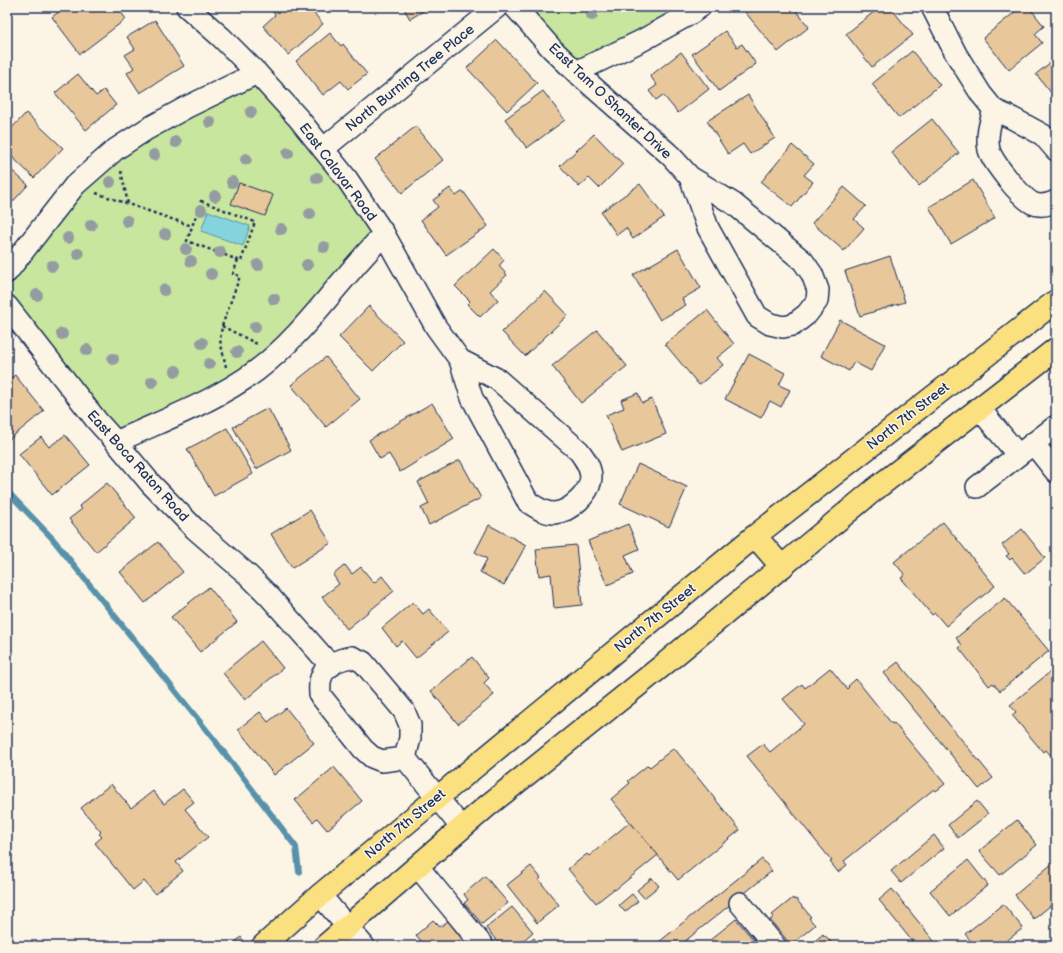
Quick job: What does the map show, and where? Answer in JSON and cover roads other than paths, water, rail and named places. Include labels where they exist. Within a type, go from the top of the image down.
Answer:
[{"type":"main road","name":"North 7th Street","points":[[263,946],[320,895],[437,797],[755,536],[1056,302]]},
{"type":"main road","points":[[325,946],[462,828],[662,666],[874,490],[980,408],[1054,354]]},
{"type":"main road","points":[[755,536],[782,567]]},
{"type":"street","name":"East Calavar Road","points":[[187,7],[221,37],[257,73],[299,119],[347,179],[384,234],[436,327],[460,360],[472,398],[528,502],[540,510],[554,513],[565,510],[577,503],[586,492],[591,477],[588,463],[579,451],[497,379],[460,360]]},
{"type":"street","name":"North Burning Tree Place","points":[[323,149],[496,7]]},
{"type":"street","name":"East Tam O Shanter Drive","points":[[515,7],[552,49],[670,155],[690,177],[734,204],[803,261],[812,274],[818,290],[817,300],[807,314],[800,320],[793,325],[783,327],[770,324],[757,316],[708,228],[690,177]]},
{"type":"street","points":[[576,72],[641,40],[690,14],[700,7]]},
{"type":"street","points":[[932,7],[956,54],[994,110],[1017,120],[1043,135],[1056,150]]},
{"type":"street","points":[[7,272],[75,185],[116,149],[147,129],[186,107],[257,73]]},
{"type":"street","points":[[994,110],[988,139],[990,152],[1001,170],[1018,190],[1033,203],[1047,206],[1056,201]]},
{"type":"street","points":[[116,442],[216,397],[237,384],[275,355],[305,325],[384,234]]},
{"type":"street","name":"East Boca Raton Road","points":[[7,306],[97,422],[151,484],[194,528],[248,575],[269,596],[331,666]]},
{"type":"street","points":[[980,408],[1026,449],[1056,472]]},
{"type":"street","points":[[977,487],[1056,426]]},
{"type":"street","points":[[342,658],[352,658],[363,662],[404,711],[410,725],[410,738],[405,758],[382,761],[372,757],[363,749],[320,695],[320,680],[325,670],[342,658]]},
{"type":"street","points":[[405,758],[462,828]]},
{"type":"street","points":[[418,866],[483,946]]},
{"type":"street","points":[[320,895],[364,946]]},
{"type":"street","points":[[740,903],[775,946]]},
{"type":"water","points":[[208,211],[250,226],[243,246],[201,231]]},
{"type":"waterway","points":[[7,491],[52,538],[216,742],[296,847],[299,872]]}]
